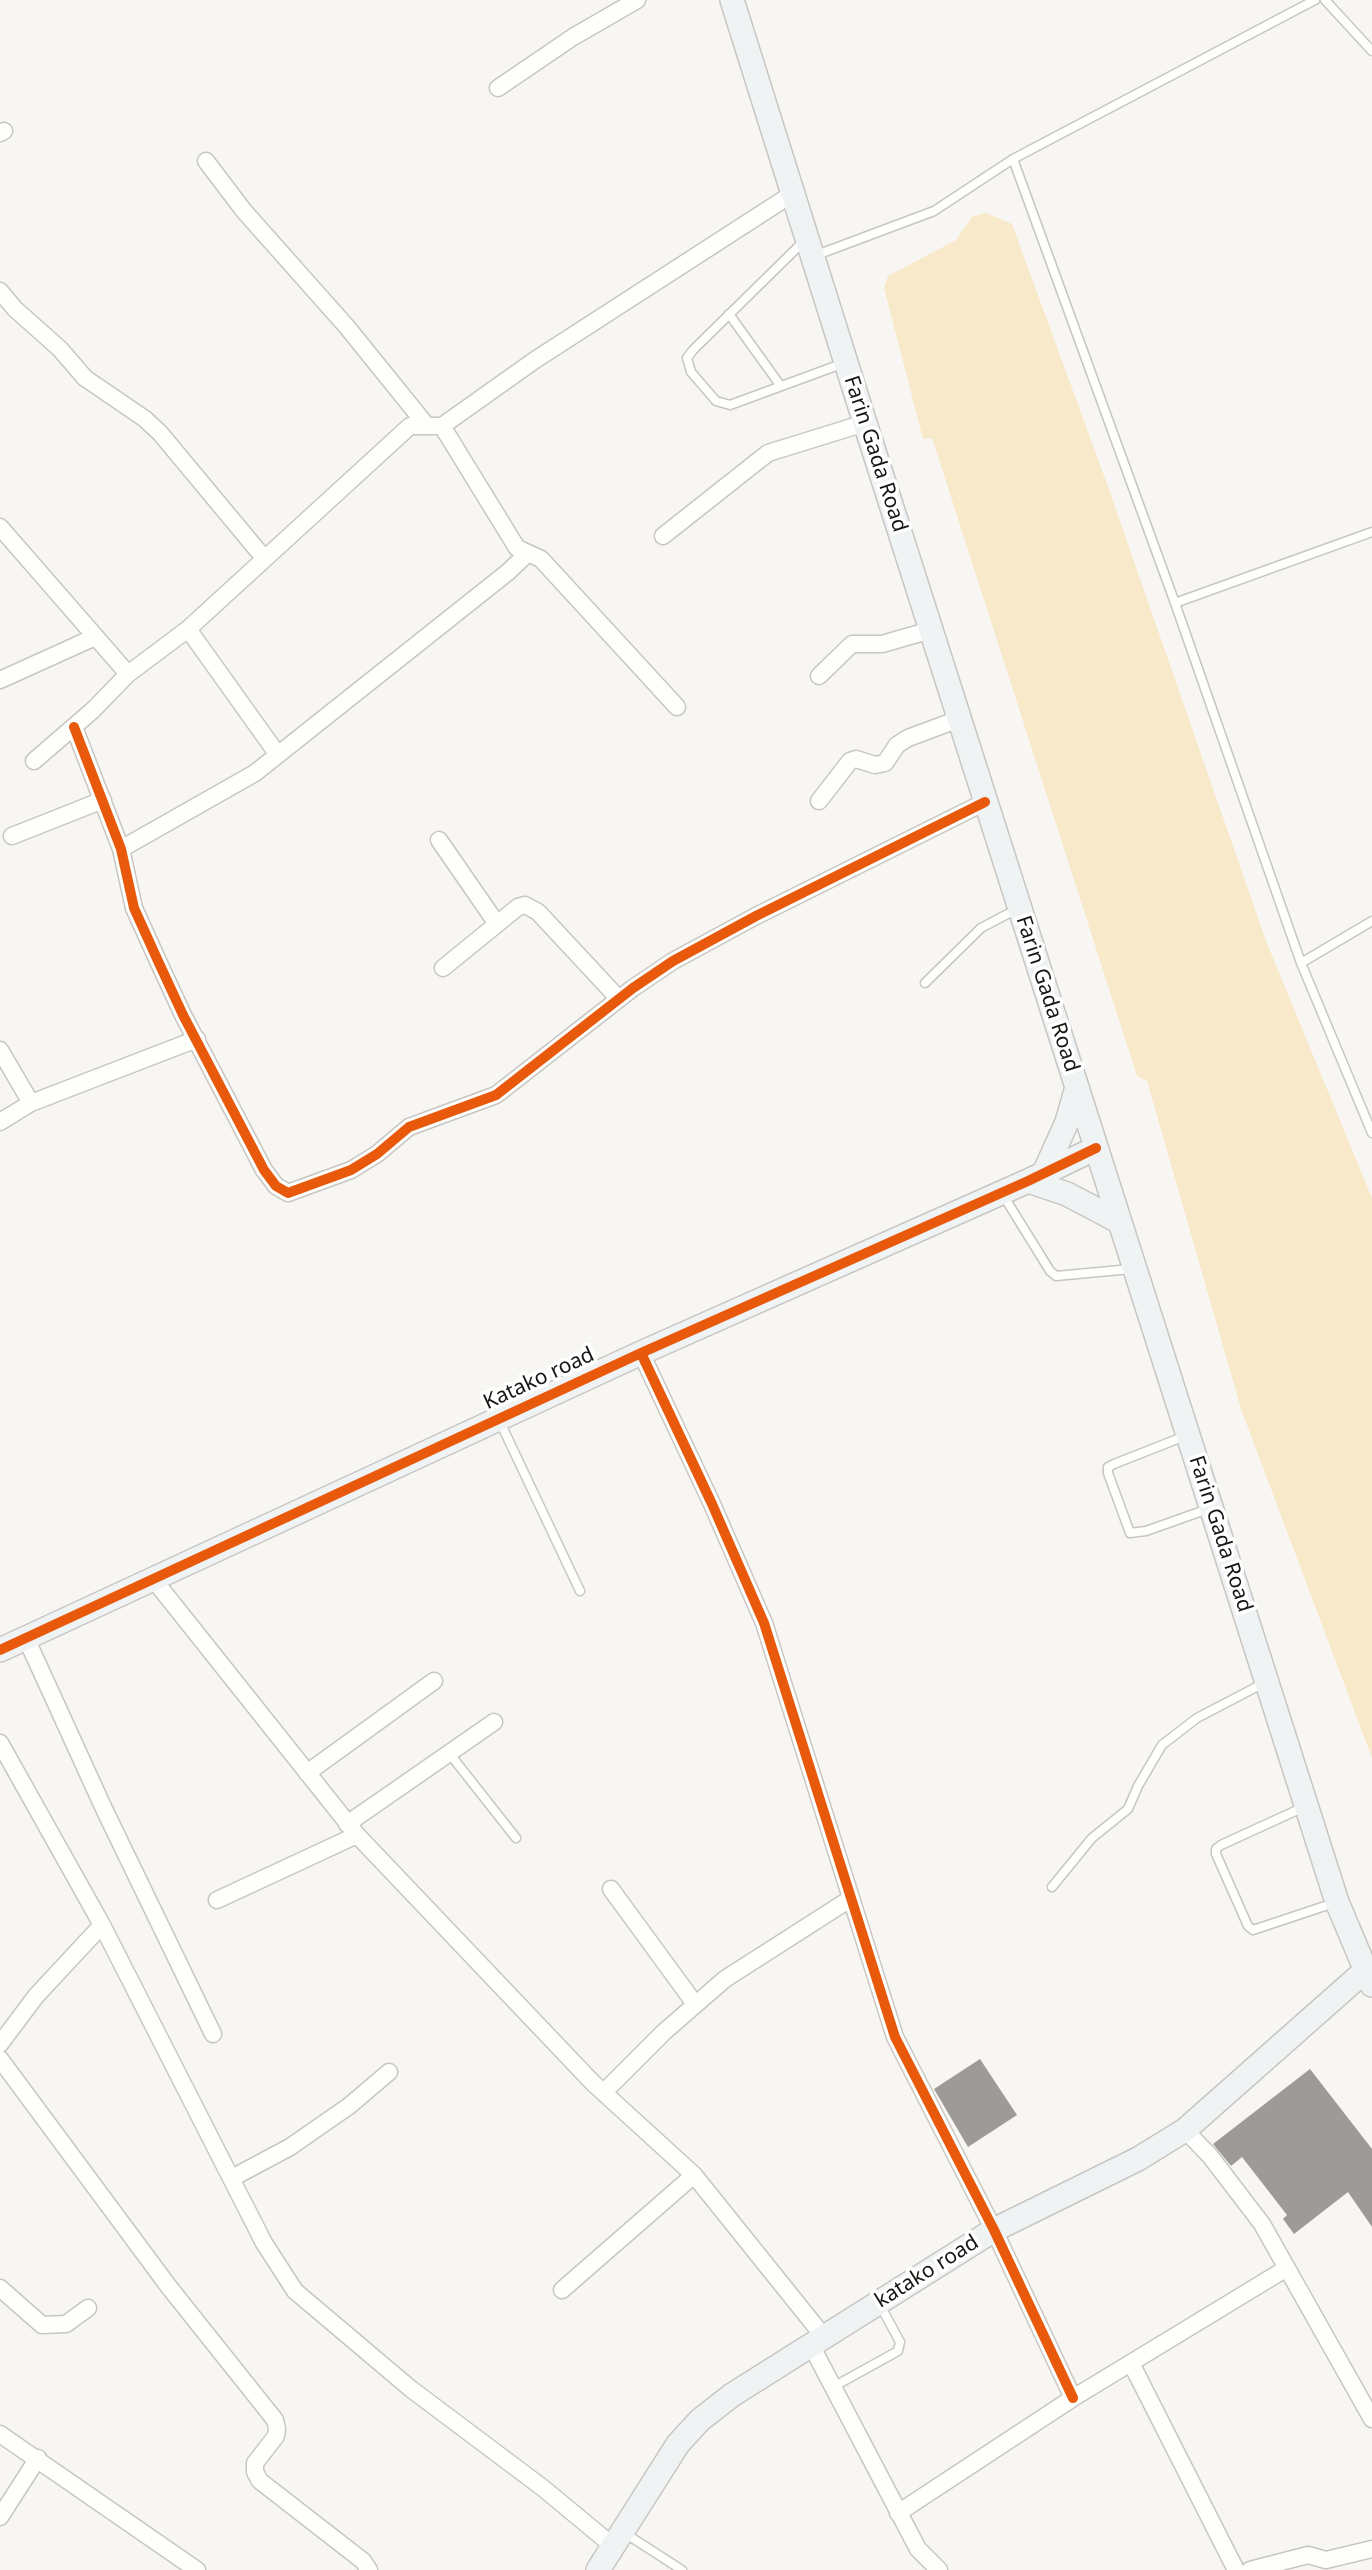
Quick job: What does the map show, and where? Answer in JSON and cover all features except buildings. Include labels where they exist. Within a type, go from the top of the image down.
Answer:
[{"type":"main road","name":"Farin Gada Road","points":[[732,0],[864,423],[1337,1902],[1369,1978]]},
{"type":"main road","points":[[1077,1087],[1066,1122],[1036,1177],[1120,1222]]},
{"type":"main road","name":"Katako road","points":[[0,1650],[641,1353],[1096,1148]]},
{"type":"main road","name":"katako road","points":[[598,2570],[678,2444],[700,2420],[732,2395],[994,2230],[1138,2159],[1185,2130],[1369,1978]]},
{"type":"street","points":[[498,88],[573,37],[637,0]]},
{"type":"street","points":[[206,162],[244,211],[434,426],[517,548],[541,559],[677,707]]},
{"type":"street","points":[[34,761],[74,727],[128,674],[188,629],[410,426],[434,426],[792,194]]},
{"type":"street","points":[[0,291],[85,377],[145,419],[160,433],[264,558]]},
{"type":"street","points":[[663,536],[768,453],[864,423]]},
{"type":"street","points":[[0,527],[128,674]]},
{"type":"street","points":[[121,849],[256,773],[509,572],[528,553]]},
{"type":"street","points":[[188,629],[278,755]]},
{"type":"street","points":[[819,676],[852,644],[882,644],[931,631]]},
{"type":"street","points":[[0,680],[95,637]]},
{"type":"street","points":[[819,801],[850,761],[856,759],[875,765],[885,763],[897,745],[908,738],[959,719]]},
{"type":"street","points":[[74,727],[121,849],[134,908],[183,1015],[264,1170],[276,1186],[288,1193],[351,1170],[377,1154],[409,1127],[496,1095],[619,999],[673,961],[985,802]]},
{"type":"street","points":[[12,836],[103,800]]},
{"type":"street","points":[[439,840],[497,924]]},
{"type":"street","points":[[443,968],[518,907],[525,905],[538,912],[619,999]]},
{"type":"street","points":[[0,1122],[31,1102],[197,1039]]},
{"type":"street","points":[[0,1050],[31,1102]]},
{"type":"street","points":[[641,1353],[764,1623],[895,2037],[994,2230],[1073,2398]]},
{"type":"street","points":[[154,1580],[352,1829],[604,2092],[694,2175],[817,2341],[833,2387],[898,2513],[918,2549],[939,2570]]},
{"type":"street","points":[[26,1638],[105,1811],[213,2034]]},
{"type":"street","points":[[307,1773],[434,1681]]},
{"type":"street","points":[[217,1900],[352,1829],[449,1753],[495,1722]]},
{"type":"street","points":[[0,1742],[102,1925],[264,2243],[295,2291],[411,2389],[543,2488],[618,2539]]},
{"type":"street","points":[[611,1889],[695,2004]]},
{"type":"street","points":[[604,2092],[664,2032],[725,1979],[850,1899]]},
{"type":"street","points":[[0,2044],[36,1996],[102,1925]]},
{"type":"street","points":[[0,2059],[169,2287],[275,2420],[276,2436],[255,2463],[255,2472],[260,2481],[363,2561],[369,2570]]},
{"type":"street","points":[[232,2178],[290,2147],[349,2106],[389,2072]]},
{"type":"street","points":[[1185,2130],[1210,2156],[1262,2224],[1372,2419]]},
{"type":"street","points":[[562,2290],[694,2175]]},
{"type":"street","points":[[898,2513],[1073,2398],[1287,2268]]},
{"type":"street","points":[[0,2288],[42,2325],[66,2324],[88,2308]]},
{"type":"street","points":[[1130,2363],[1236,2570]]},
{"type":"street","points":[[0,2434],[197,2570]]},
{"type":"street","points":[[0,2517],[38,2458]]},
{"type":"street","points":[[1250,2570],[1308,2555],[1326,2560],[1372,2549]]},
{"type":"lane","points":[[845,362],[730,405],[716,401],[691,372],[687,358],[729,314],[809,248],[934,211],[1013,159],[1315,0]]},
{"type":"lane","points":[[1325,0],[1372,51]]},
{"type":"lane","points":[[1013,159],[1175,603],[1301,963],[1372,1133]]},
{"type":"lane","points":[[729,314],[780,385]]},
{"type":"lane","points":[[1175,603],[1372,532]]},
{"type":"lane","points":[[925,983],[981,928],[1019,908]]},
{"type":"lane","points":[[1301,963],[1372,921]]},
{"type":"lane","points":[[1002,1192],[1056,1276],[1134,1268]]},
{"type":"lane","points":[[499,1419],[580,1591]]},
{"type":"lane","points":[[1188,1435],[1114,1464],[1108,1467],[1108,1473],[1130,1533],[1146,1531],[1211,1507]]},
{"type":"lane","points":[[1052,1887],[1092,1838],[1128,1809],[1162,1745],[1197,1718],[1267,1682]]},
{"type":"lane","points":[[449,1753],[516,1838]]},
{"type":"lane","points":[[1307,1806],[1222,1845],[1216,1849],[1216,1854],[1248,1926],[1253,1930],[1337,1902]]},
{"type":"lane","points":[[833,2387],[898,2351],[900,2342],[879,2302]]},
{"type":"lane","points":[[618,2539],[682,2570]]},
{"type":"shaded area","points":[[986,213],[1012,224],[1106,481],[1266,941],[1372,1198],[1372,1758],[1241,1409],[1147,1081],[1137,1076],[932,438],[923,439],[884,288],[888,276],[956,240],[973,216]]},
{"type":"cycle path","points":[[74,727],[121,849],[134,908],[158,961],[183,1015],[264,1170],[276,1186],[288,1193],[351,1170],[377,1154],[409,1127],[496,1095],[633,988],[673,961],[756,916],[985,802]]},
{"type":"cycle path","points":[[0,1650],[641,1353],[1028,1181],[1096,1148]]},
{"type":"cycle path","points":[[641,1353],[764,1623],[895,2037],[994,2230],[1073,2398]]}]
